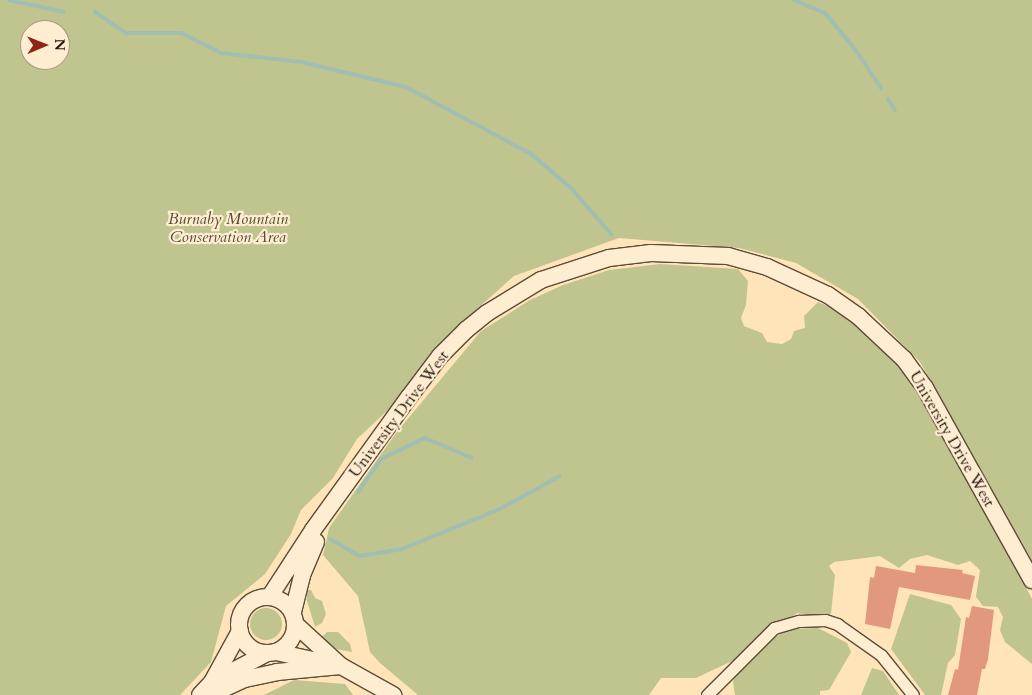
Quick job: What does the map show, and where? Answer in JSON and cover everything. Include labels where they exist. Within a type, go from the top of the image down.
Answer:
[{"type":"street","name":"University Drive West","points":[[270,596],[313,530],[322,521],[348,481],[440,356],[487,313],[541,280],[580,266],[609,258],[694,252],[728,256],[798,279],[828,295],[884,338],[925,388],[1032,580]]},
{"type":"street","name":"University Drive West","points":[[294,618],[302,575],[322,521]]},
{"type":"street","points":[[211,688],[240,631],[241,614],[246,606],[253,600],[270,596],[284,601],[294,618],[342,666],[393,695]]},
{"type":"street","points":[[200,695],[290,641],[294,618]]},
{"type":"street","points":[[707,695],[774,628],[799,621],[825,620],[838,624],[881,655],[913,695]]},
{"type":"street","points":[[240,631],[249,647],[342,666]]},
{"type":"street","points":[[211,688],[261,675],[342,666]]},
{"type":"green space","name":"Burnaby Mountain Conservation Area","points":[[0,0],[1032,0],[1032,561],[920,362],[858,299],[796,263],[739,248],[619,238],[514,276],[456,328],[406,393],[357,439],[333,478],[301,510],[291,534],[265,574],[226,606],[211,662],[180,695],[0,695]]},
{"type":"green space","points":[[660,264],[738,269],[748,281],[746,305],[741,318],[744,326],[762,333],[767,342],[782,344],[791,339],[794,331],[805,328],[804,316],[818,302],[849,315],[888,351],[924,399],[1032,599],[1032,664],[1005,642],[1000,630],[1003,617],[998,607],[983,606],[976,597],[980,570],[970,561],[958,565],[927,555],[910,559],[899,568],[880,556],[834,562],[829,566],[835,575],[831,614],[819,617],[797,613],[747,654],[696,678],[661,678],[649,695],[418,695],[380,663],[370,652],[358,596],[323,555],[329,528],[396,433],[481,331],[530,300],[563,285],[609,270]]},
{"type":"green space","points":[[307,590],[311,590],[315,598],[322,601],[326,614],[322,623],[315,627],[307,601]]},
{"type":"green space","points":[[910,594],[951,605],[961,619],[955,655],[948,663],[941,695],[925,695],[891,649]]},
{"type":"green space","points":[[266,608],[278,612],[282,624],[278,636],[266,640],[254,636],[250,624],[254,612]]},
{"type":"green space","points":[[818,628],[847,643],[851,652],[829,690],[820,691],[820,695],[735,695],[733,682],[738,665],[787,629]]},
{"type":"green space","points":[[327,632],[338,632],[350,644],[352,652],[336,649],[322,637]]},
{"type":"green space","points":[[872,668],[883,671],[899,695],[861,695]]},
{"type":"green space","points":[[294,680],[345,684],[353,695],[264,695]]},
{"type":"building","points":[[916,565],[963,570],[962,573],[975,576],[970,600],[899,587],[890,629],[865,624],[870,577],[874,578],[876,566],[915,573]]},
{"type":"building","points":[[972,606],[994,610],[988,659],[985,669],[982,669],[977,695],[948,695],[955,669],[958,670],[966,617],[969,618]]},
{"type":"waterway","points":[[9,0],[64,12]]},
{"type":"waterway","points":[[794,0],[825,13],[855,49],[881,88]]},
{"type":"waterway","points":[[95,12],[126,33],[181,33],[221,53],[301,62],[406,87],[531,154],[571,188],[612,235]]},
{"type":"waterway","points":[[888,99],[895,110]]},
{"type":"waterway","points":[[358,492],[381,459],[425,438],[472,458]]},
{"type":"waterway","points":[[330,539],[360,556],[402,549],[500,509],[560,476]]}]
